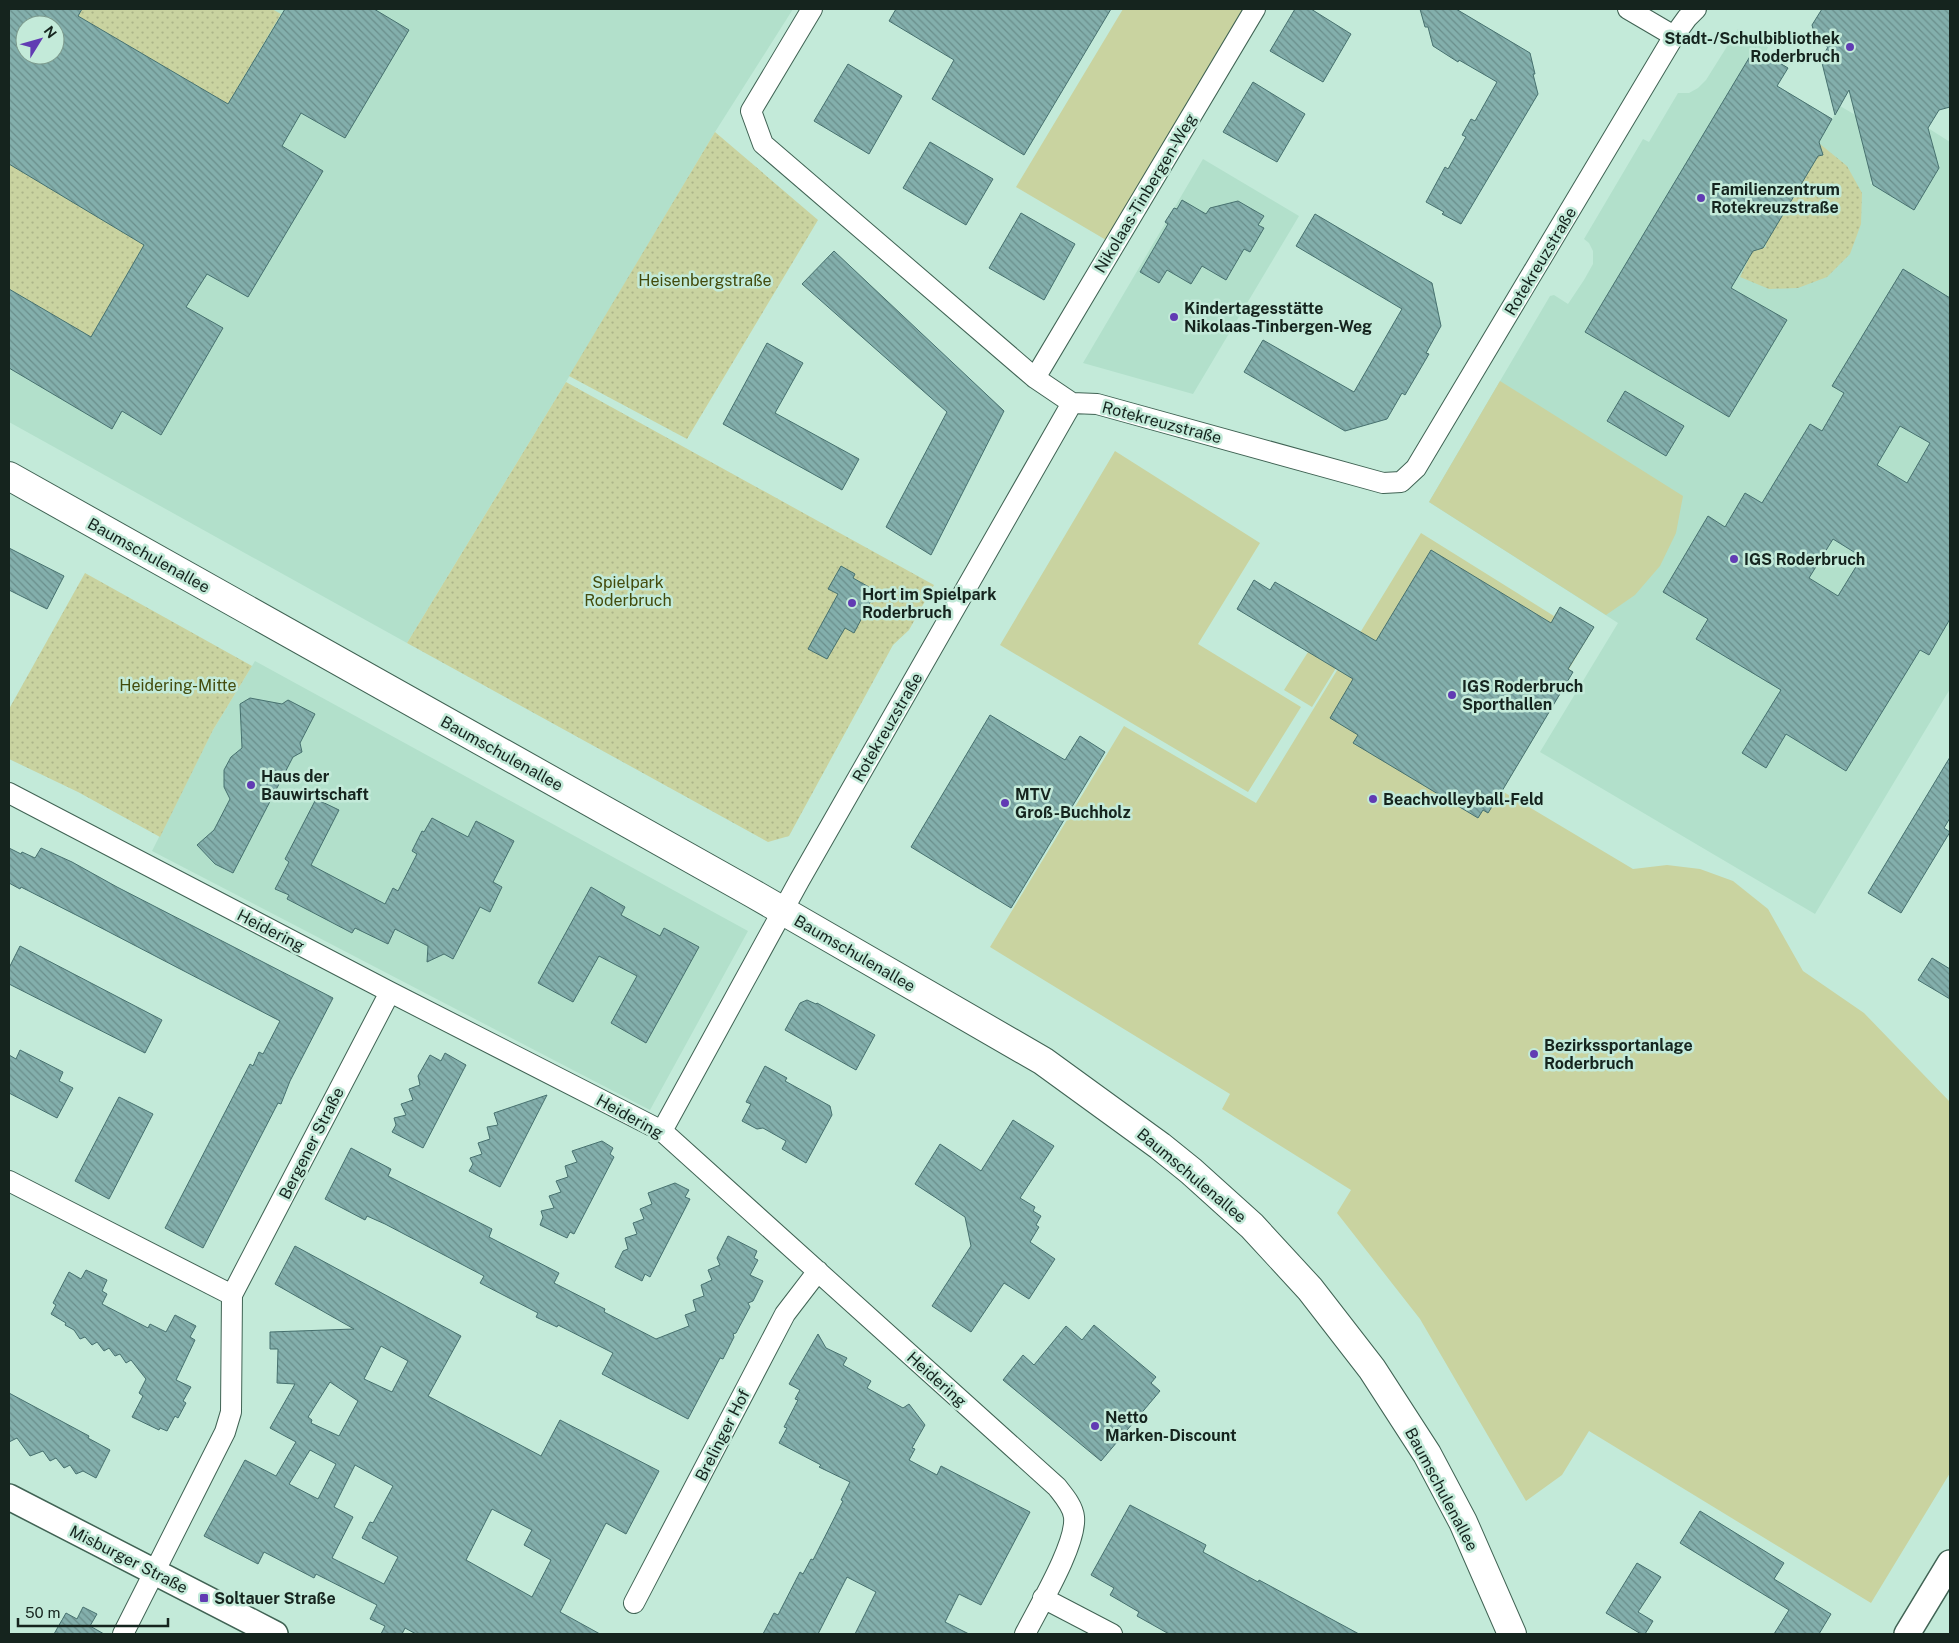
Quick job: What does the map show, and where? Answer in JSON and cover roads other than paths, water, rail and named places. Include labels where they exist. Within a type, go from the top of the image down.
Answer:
[{"type":"main road","name":"Baumschulenallee","points":[[9,476],[783,911],[1043,1061],[1160,1146],[1252,1226],[1310,1289],[1372,1369],[1427,1454],[1463,1522],[1512,1634]]},
{"type":"street","points":[[812,9],[751,111],[763,144],[1035,378],[1072,403]]},
{"type":"street","name":"Nikolaas-Tinbergen-Weg","points":[[1035,378],[1255,9]]},
{"type":"street","points":[[1628,9],[1674,36]]},
{"type":"street","name":"Rotekreuzstraße","points":[[662,1131],[783,911],[1072,403],[1097,404],[1383,483],[1401,482],[1416,468],[1674,36],[1696,9]]},
{"type":"street","name":"Heidering","points":[[9,793],[390,992],[662,1131],[1057,1487],[1068,1501],[1074,1516],[1074,1532],[1069,1548],[1025,1634]]},
{"type":"street","name":"Bergener Straße","points":[[154,1572],[225,1432],[231,1412],[232,1295],[390,992]]},
{"type":"street","points":[[9,1181],[232,1295]]},
{"type":"street","name":"Brelinger Hof","points":[[634,1603],[784,1314],[818,1271]]},
{"type":"street","name":"Misburger Straße","points":[[9,1497],[275,1634]]},
{"type":"street","points":[[1907,1634],[1950,1563]]},
{"type":"street","points":[[123,1634],[154,1572]]},
{"type":"street","points":[[1043,1598],[1112,1634]]},
{"type":"place","name":"Stadt-/Schulbibliothek Roderbruch","points":[[1850,47]]},
{"type":"place","name":"Familienzentrum Rotekreuzstraße","points":[[1701,198]]},
{"type":"place","name":"Kindertagesstätte Nikolaas-Tinbergen-Weg","points":[[1174,317]]},
{"type":"place","name":"IGS Roderbruch","points":[[1734,559]]},
{"type":"place","name":"Hort im Spielpark Roderbruch","points":[[852,603]]},
{"type":"place","name":"IGS Roderbruch Sporthallen","points":[[1452,695]]},
{"type":"place","name":"Haus der Bauwirtschaft","points":[[251,785]]},
{"type":"place","name":"Beachvolleyball-Feld","points":[[1373,799]]},
{"type":"place","name":"MTV Groß-Buchholz","points":[[1005,803]]},
{"type":"place","name":"Bezirkssportanlage Roderbruch","points":[[1534,1054]]},
{"type":"place","name":"Netto Marken-Discount","points":[[1095,1426]]},
{"type":"place","name":"Soltauer Straße","points":[[204,1598]]},
{"type":"park label","name":"Heisenbergstraße","points":[[705,280]]},
{"type":"park label","name":"Spielpark Roderbruch","points":[[628,591]]},
{"type":"park label","name":"Heidering-Mitte","points":[[178,685]]}]
